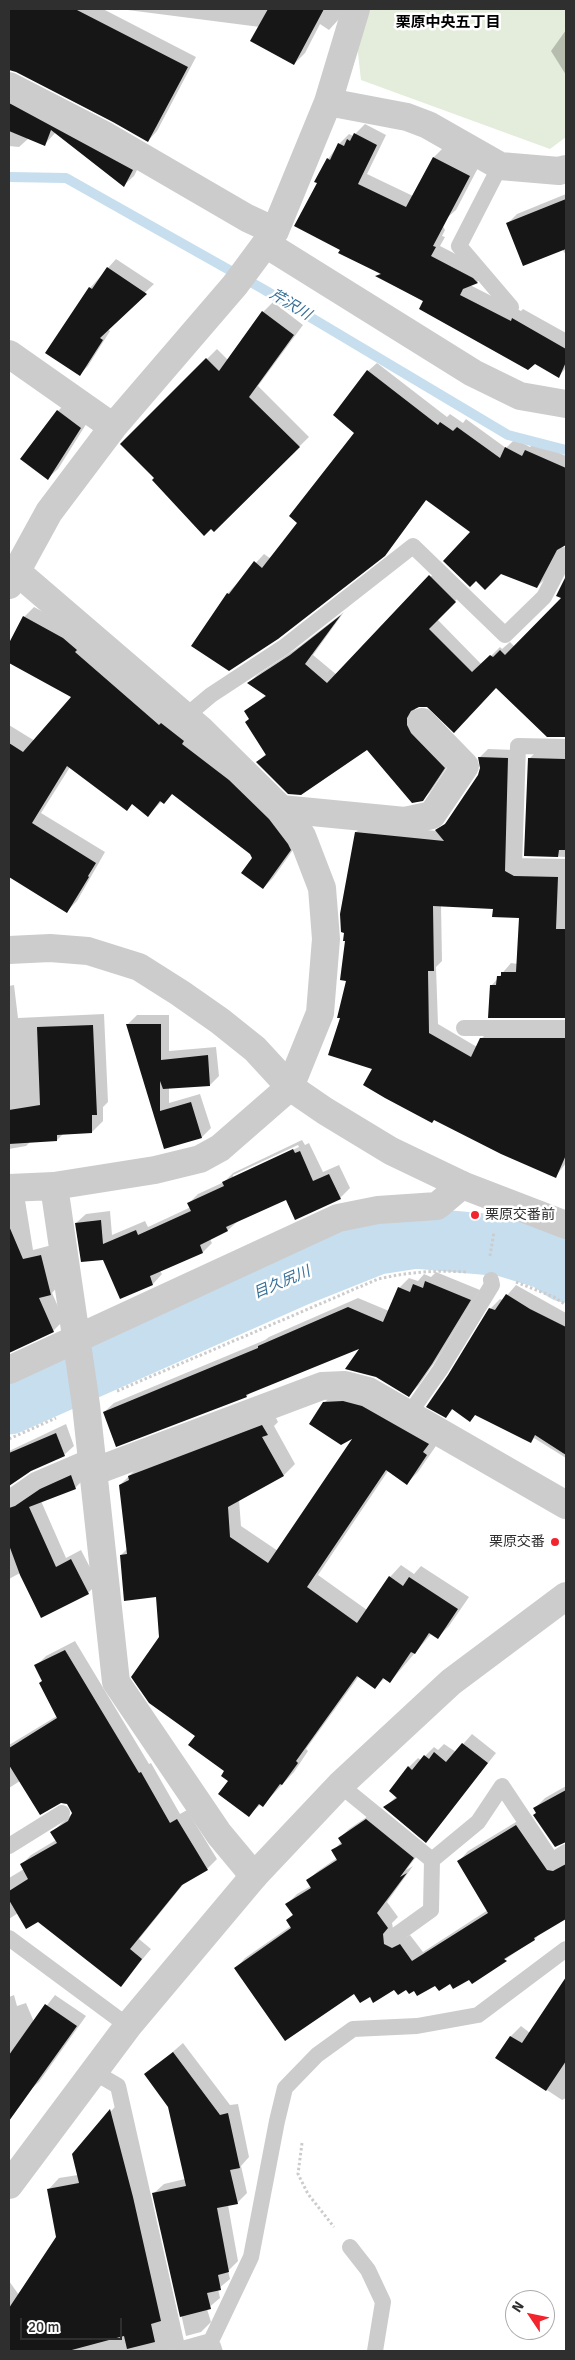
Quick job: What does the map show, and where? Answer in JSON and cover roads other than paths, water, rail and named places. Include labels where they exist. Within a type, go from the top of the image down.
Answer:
[{"type":"street","points":[[9,1188],[54,1186],[155,1170],[200,1159],[220,1148],[290,1086],[320,1013],[326,939],[322,888],[302,836],[282,809],[186,716],[12,578],[49,512],[113,426],[235,285],[264,246],[328,102],[356,9]]},
{"type":"street","points":[[9,86],[106,136],[247,218],[264,246],[473,373],[520,396],[566,404]]},
{"type":"street","points":[[328,102],[414,120],[428,125],[500,166],[559,171],[566,169]]},
{"type":"street","points":[[9,354],[113,426]]},
{"type":"street","points":[[282,809],[405,821],[432,815],[465,766],[422,722]]},
{"type":"street","points":[[9,950],[50,948],[88,951],[138,967],[180,992],[227,1026],[255,1049],[290,1086],[325,1111],[391,1151],[462,1185],[566,1224]]},
{"type":"street","points":[[9,1370],[77,1344],[338,1218],[378,1210],[437,1206],[462,1185]]},
{"type":"street","points":[[54,1186],[85,1400],[116,1682],[219,1834],[254,1876]]},
{"type":"street","points":[[92,1464],[322,1386],[345,1385],[368,1390],[566,1505]]},
{"type":"street","points":[[9,2185],[128,2026],[254,1876],[340,1786],[451,1682],[566,1596]]},
{"type":"lane","points":[[500,166],[459,246],[512,307]]},
{"type":"lane","points":[[186,716],[211,695],[284,647],[413,546],[505,636],[544,597],[566,555]]},
{"type":"lane","points":[[566,747],[518,746],[514,866],[566,868]]},
{"type":"lane","points":[[464,1028],[566,1028]]},
{"type":"lane","points":[[409,1414],[487,1294],[492,1285],[491,1280]]},
{"type":"lane","points":[[9,1498],[35,1480],[92,1464]]},
{"type":"lane","points":[[340,1786],[432,1860]]},
{"type":"lane","points":[[432,1860],[478,1822],[502,1786],[552,1861],[566,1852]]},
{"type":"lane","points":[[9,1846],[62,1813]]},
{"type":"lane","points":[[392,1938],[432,1910],[432,1860]]},
{"type":"lane","points":[[11,1943],[128,2026]]},
{"type":"lane","points":[[94,2072],[118,2086],[177,2351],[211,2341],[252,2257],[277,2121],[285,2088],[317,2054],[353,2029],[418,2026],[478,2015],[566,1949]]},
{"type":"lane","points":[[350,2247],[368,2270],[383,2302],[375,2351]]},
{"type":"waterway","name":"芹沢川","points":[[9,177],[66,178],[263,289],[508,435],[566,450]]},
{"type":"waterway","name":"目久尻川","points":[[9,1404],[297,1276],[377,1244],[416,1238],[505,1246],[547,1259],[566,1272]]},
{"type":"place","name":"栗原交番前","points":[[475,1215]]},
{"type":"place","name":"栗原交番","points":[[555,1542]]},
{"type":"district","name":"栗原中央五丁目","points":[[448,23]]}]
